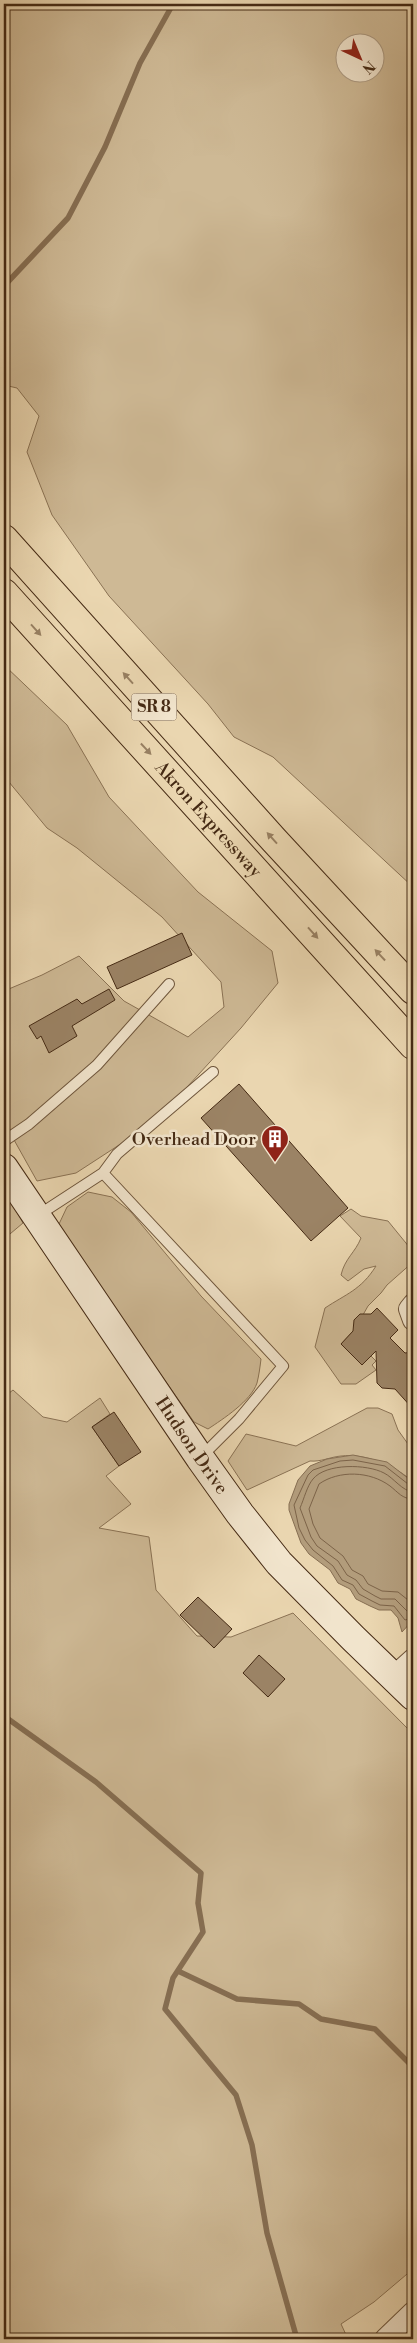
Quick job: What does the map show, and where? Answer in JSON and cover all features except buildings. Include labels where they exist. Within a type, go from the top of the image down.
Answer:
[{"type":"highway","name":"Akron Expressway","points":[[4,539],[274,840],[413,990]]},
{"type":"highway","name":"Akron Expressway","points":[[4,593],[413,1045]]},
{"type":"street","name":"Hudson Drive","points":[[4,1168],[240,1514],[280,1563],[413,1696]]},
{"type":"street","points":[[413,1304],[409,1310],[413,1320]]},
{"type":"street","points":[[394,1677],[413,1659]]},
{"type":"street","points":[[385,2339],[413,2312]]},
{"type":"lane","points":[[4,1141],[29,1124],[97,1064],[169,984]]},
{"type":"lane","points":[[36,1217],[103,1173],[117,1154],[213,1072]]},
{"type":"lane","points":[[103,1173],[283,1366],[239,1419],[200,1458]]},
{"type":"shaded area","points":[[4,4],[413,4],[413,887],[273,757],[234,737],[208,704],[109,596],[52,515],[27,452],[39,416],[17,388],[4,385]]},
{"type":"shaded area","points":[[4,665],[67,725],[109,797],[198,892],[272,951],[278,983],[241,1028],[156,1121],[76,1173],[37,1181],[4,1122],[4,991],[42,975],[79,956],[124,1001],[188,1037],[224,1007],[221,982],[162,917],[77,848],[47,828],[4,776]]},
{"type":"shaded area","points":[[4,1190],[23,1223],[4,1239]]},
{"type":"shaded area","points":[[88,1192],[112,1197],[131,1212],[201,1296],[261,1359],[254,1390],[236,1409],[208,1429],[194,1422],[62,1233],[59,1224],[67,1207]]},
{"type":"shaded area","points":[[351,1209],[361,1216],[388,1221],[410,1248],[413,1262],[387,1285],[368,1306],[355,1329],[341,1344],[362,1365],[371,1356],[376,1361],[372,1365],[376,1370],[356,1384],[341,1384],[315,1347],[325,1308],[359,1286],[376,1266],[364,1269],[348,1281],[341,1275],[345,1264],[361,1238],[340,1216]]},
{"type":"shaded area","points":[[13,1390],[43,1417],[67,1422],[100,1398],[110,1414],[92,1427],[119,1466],[106,1476],[131,1504],[99,1528],[149,1537],[156,1590],[197,1636],[231,1637],[293,1613],[413,1734],[413,2269],[374,2302],[341,2324],[348,2339],[4,2339],[4,1397]]},
{"type":"shaded area","points":[[367,1408],[378,1408],[392,1414],[398,1430],[413,1451],[413,1482],[398,1471],[380,1462],[360,1457],[341,1456],[310,1461],[247,1490],[228,1461],[246,1434],[296,1446]]},
{"type":"water","points":[[353,1455],[387,1462],[413,1482],[413,1620],[402,1632],[398,1618],[391,1610],[379,1610],[356,1599],[350,1589],[338,1583],[330,1570],[309,1554],[301,1543],[289,1510],[289,1504],[298,1480],[310,1466],[327,1459]]},
{"type":"waterway","points":[[4,286],[68,218],[105,147],[140,63],[173,4]]},
{"type":"waterway","points":[[4,1716],[96,1782],[201,1873],[198,1903],[203,1932],[173,1978],[165,2009],[236,2095],[252,2145],[267,2233],[297,2339]]},
{"type":"waterway","points":[[178,1971],[237,1999],[299,2004],[321,2019],[375,2029],[413,2067]]},
{"type":"place","name":"Overhead Door","points":[[275,1163]]}]
